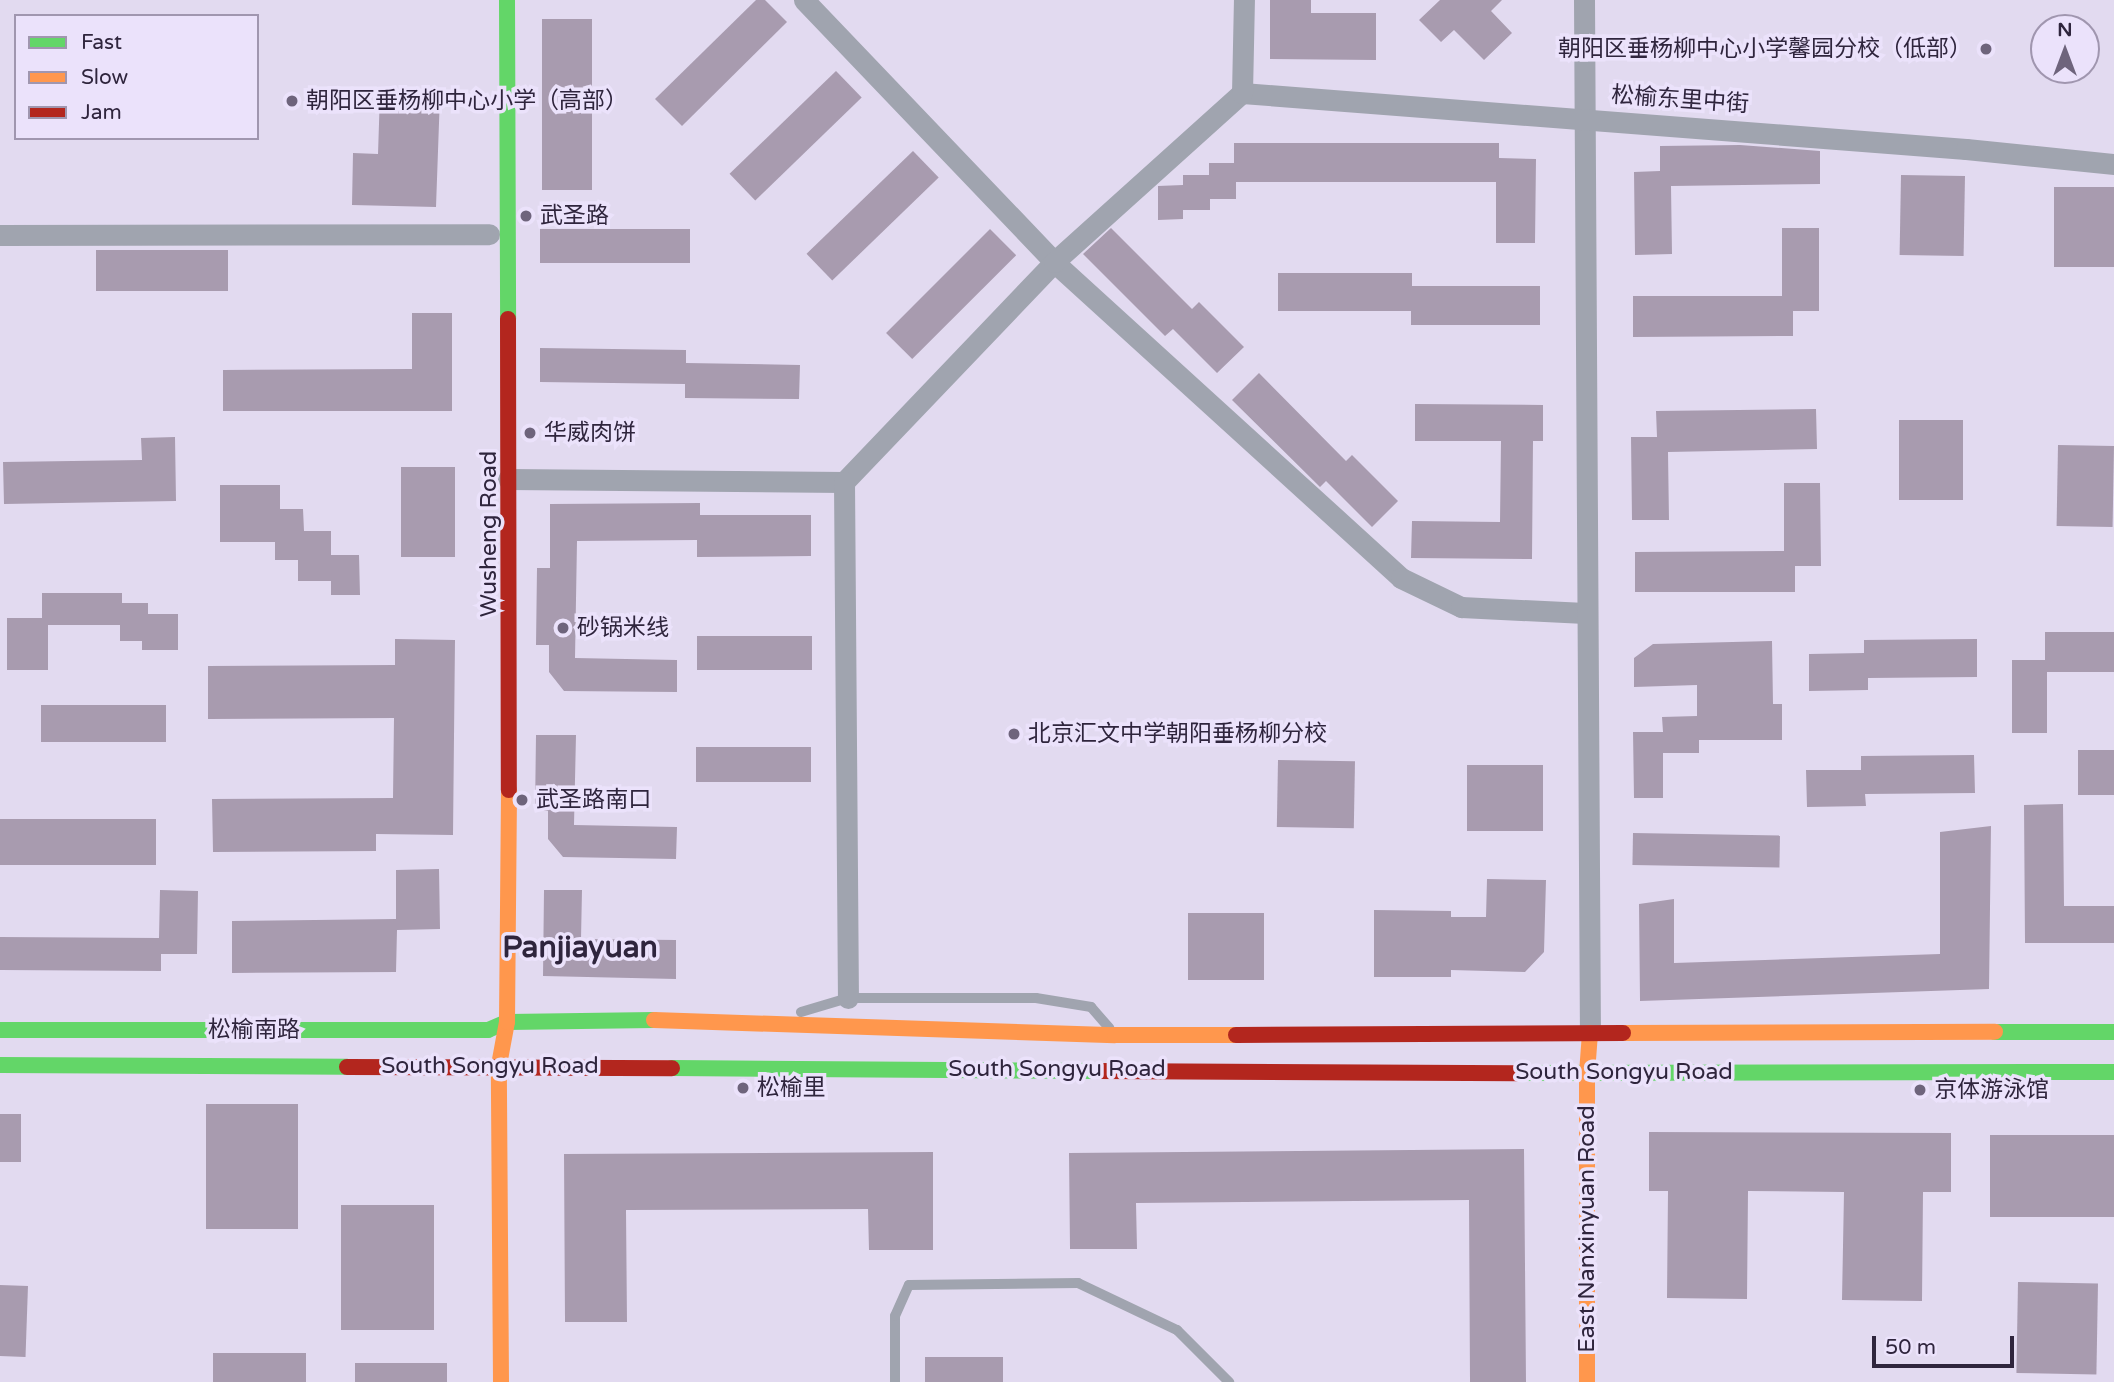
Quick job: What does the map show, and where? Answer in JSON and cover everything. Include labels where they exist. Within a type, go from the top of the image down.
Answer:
[{"type":"main road","name":"Wusheng Road","points":[[499,1065],[507,1022],[507,0]]},
{"type":"main road","name":"South Songyu Road","points":[[507,1022],[770,1021],[850,1028],[1115,1035],[2114,1032]]},
{"type":"main road","name":"松榆南路","points":[[0,1030],[507,1022]]},
{"type":"main road","points":[[488,1023],[499,1065],[502,1382]]},
{"type":"main road","name":"East Nanxinyuan Road","points":[[1587,1382],[1587,1073],[1590,1033]]},
{"type":"main road","name":"South Songyu Road","points":[[0,1065],[499,1065],[1587,1073],[2114,1072]]},
{"type":"street","points":[[804,0],[1054,262],[1401,578],[1461,607],[1585,613]]},
{"type":"street","points":[[848,998],[844,482],[1054,262],[1242,93],[1244,0]]},
{"type":"street","points":[[1584,0],[1585,613],[1590,1033]]},
{"type":"street","name":"松榆东里中街","points":[[1242,93],[1966,149],[2114,164]]},
{"type":"street","points":[[0,235],[489,234]]},
{"type":"street","points":[[508,479],[844,482]]},
{"type":"lane","points":[[770,1021],[848,998],[1036,998],[1091,1007],[1115,1035]]},
{"type":"lane","points":[[895,1382],[895,1316],[909,1285],[1078,1283],[1177,1330],[1229,1382]]},
{"type":"building","points":[[756,0],[765,0],[787,22],[682,126],[655,99]]},
{"type":"building","points":[[1270,0],[1311,0],[1311,13],[1376,13],[1376,60],[1270,59]]},
{"type":"building","points":[[1440,0],[1502,0],[1491,11],[1512,33],[1484,60],[1454,30],[1441,42],[1419,20]]},
{"type":"building","points":[[542,19],[592,19],[592,190],[542,190]]},
{"type":"building","points":[[836,71],[862,98],[755,200],[730,174]]},
{"type":"building","points":[[380,93],[440,95],[436,207],[352,205],[353,153],[378,154]]},
{"type":"building","points":[[1234,143],[1499,143],[1499,158],[1536,159],[1535,243],[1496,243],[1496,182],[1236,182],[1236,199],[1210,199],[1210,210],[1183,210],[1183,219],[1158,220],[1158,186],[1183,185],[1183,175],[1209,175],[1209,163],[1234,163]]},
{"type":"building","points":[[1740,145],[1820,151],[1820,184],[1671,186],[1672,254],[1635,255],[1634,172],[1660,171],[1660,146]]},
{"type":"building","points":[[913,151],[939,178],[832,280],[807,254]]},
{"type":"building","points":[[1901,175],[1965,176],[1964,256],[1900,255]]},
{"type":"building","points":[[2054,187],[2114,187],[2114,267],[2054,267]]},
{"type":"building","points":[[1111,228],[1192,309],[1199,302],[1244,347],[1217,373],[1173,329],[1165,336],[1083,254]]},
{"type":"building","points":[[1782,228],[1819,228],[1819,311],[1793,311],[1793,336],[1633,337],[1633,296],[1782,296]]},
{"type":"building","points":[[540,229],[690,229],[690,263],[540,263]]},
{"type":"building","points":[[990,229],[1016,255],[912,359],[886,333]]},
{"type":"building","points":[[96,250],[228,250],[228,291],[96,291]]},
{"type":"building","points":[[1278,273],[1412,273],[1412,286],[1540,286],[1540,325],[1411,325],[1411,311],[1278,311]]},
{"type":"building","points":[[412,313],[452,313],[452,411],[223,411],[223,370],[412,369]]},
{"type":"building","points":[[540,348],[686,350],[686,363],[800,365],[799,399],[685,398],[685,384],[540,382]]},
{"type":"building","points":[[1259,373],[1346,461],[1352,455],[1398,501],[1372,527],[1326,481],[1320,487],[1232,400]]},
{"type":"building","points":[[1415,404],[1543,405],[1543,441],[1533,441],[1532,559],[1411,558],[1412,521],[1500,522],[1501,441],[1415,441]]},
{"type":"building","points":[[1816,409],[1817,449],[1668,452],[1669,520],[1632,520],[1631,437],[1657,437],[1656,411]]},
{"type":"building","points":[[1899,420],[1963,420],[1963,500],[1899,500]]},
{"type":"building","points":[[175,437],[176,501],[4,504],[3,462],[142,460],[141,438]]},
{"type":"building","points":[[2058,445],[2114,446],[2113,527],[2057,526]]},
{"type":"building","points":[[401,467],[455,467],[455,557],[401,557]]},
{"type":"building","points":[[1784,483],[1820,483],[1821,566],[1795,566],[1795,592],[1635,592],[1635,552],[1784,551]]},
{"type":"building","points":[[220,485],[280,485],[280,509],[303,509],[304,531],[331,531],[331,555],[359,555],[360,595],[331,595],[331,581],[298,581],[298,560],[275,560],[275,542],[220,542]]},
{"type":"building","points":[[700,503],[700,515],[811,515],[811,556],[697,557],[697,540],[577,541],[575,658],[677,660],[677,692],[564,691],[549,672],[549,645],[536,645],[537,568],[550,568],[550,504]]},
{"type":"building","points":[[42,593],[122,593],[122,603],[148,603],[148,614],[178,614],[178,650],[142,650],[142,641],[120,641],[120,625],[48,625],[48,670],[7,670],[7,618],[42,618]]},
{"type":"building","points":[[2045,632],[2114,632],[2114,672],[2047,672],[2047,733],[2012,733],[2012,660],[2045,660]]},
{"type":"building","points":[[697,636],[812,636],[812,670],[697,670]]},
{"type":"building","points":[[395,639],[455,640],[453,835],[376,834],[376,851],[213,852],[212,799],[393,798],[394,718],[208,719],[208,666],[395,665]]},
{"type":"building","points":[[1977,639],[1977,677],[1868,678],[1868,690],[1809,691],[1809,654],[1864,653],[1864,640]]},
{"type":"building","points":[[1772,641],[1773,704],[1782,704],[1782,740],[1699,740],[1699,753],[1663,753],[1663,798],[1634,798],[1633,732],[1663,732],[1662,717],[1697,716],[1697,685],[1634,687],[1634,658],[1653,644]]},
{"type":"building","points":[[41,705],[166,705],[166,742],[41,742]]},
{"type":"building","points":[[536,735],[576,735],[574,825],[677,827],[676,859],[563,857],[548,839],[548,811],[535,811]]},
{"type":"building","points":[[696,747],[811,747],[811,782],[696,782]]},
{"type":"building","points":[[2078,750],[2114,750],[2114,795],[2078,795]]},
{"type":"building","points":[[1974,755],[1975,793],[1865,794],[1866,806],[1807,807],[1806,770],[1861,770],[1861,756]]},
{"type":"building","points":[[1278,760],[1355,761],[1354,828],[1277,827]]},
{"type":"building","points":[[1467,765],[1543,765],[1543,831],[1467,831]]},
{"type":"building","points":[[2063,804],[2064,906],[2114,906],[2114,943],[2025,943],[2024,805]]},
{"type":"building","points":[[0,819],[156,819],[156,865],[0,865]]},
{"type":"building","points":[[1991,826],[1989,989],[1640,1001],[1639,904],[1674,899],[1674,963],[1940,954],[1940,832]]},
{"type":"building","points":[[1633,833],[1780,836],[1779,868],[1632,865]]},
{"type":"building","points":[[439,869],[440,929],[397,930],[396,972],[232,973],[232,921],[396,919],[396,870]]},
{"type":"building","points":[[1487,879],[1546,880],[1544,952],[1525,972],[1451,970],[1451,977],[1374,977],[1374,910],[1451,911],[1451,917],[1486,917]]},
{"type":"building","points":[[160,890],[198,891],[197,954],[161,954],[161,971],[0,970],[0,937],[159,938]]},
{"type":"building","points":[[544,890],[582,890],[581,939],[676,940],[676,979],[543,976]]},
{"type":"building","points":[[1188,913],[1264,913],[1264,980],[1188,980]]},
{"type":"building","points":[[206,1104],[298,1104],[298,1229],[206,1229]]},
{"type":"building","points":[[0,1114],[21,1114],[21,1162],[0,1162]]},
{"type":"building","points":[[1649,1132],[1951,1133],[1951,1192],[1923,1192],[1922,1301],[1842,1300],[1844,1192],[1748,1191],[1747,1299],[1667,1298],[1668,1191],[1649,1191]]},
{"type":"building","points":[[1990,1135],[2114,1135],[2114,1217],[1990,1217]]},
{"type":"building","points":[[1524,1149],[1526,1382],[1470,1382],[1469,1200],[1136,1203],[1137,1249],[1070,1249],[1069,1153]]},
{"type":"building","points":[[933,1152],[933,1250],[869,1250],[868,1209],[626,1210],[627,1322],[565,1322],[564,1154]]},
{"type":"building","points":[[341,1205],[434,1205],[434,1330],[341,1330]]},
{"type":"building","points":[[2018,1282],[2098,1283],[2096,1374],[2016,1373]]},
{"type":"building","points":[[0,1285],[28,1286],[26,1357],[0,1356]]},
{"type":"building","points":[[213,1353],[306,1353],[306,1382],[213,1382]]},
{"type":"building","points":[[925,1357],[1003,1357],[1003,1382],[925,1382]]},
{"type":"building","points":[[355,1363],[447,1363],[447,1382],[355,1382]]},
{"type":"traffic: fast","points":[[507,0],[508,319]]},
{"type":"traffic: fast","points":[[0,1030],[488,1030],[507,1022],[654,1020]]},
{"type":"traffic: fast","points":[[1995,1032],[2114,1032]]},
{"type":"traffic: fast","points":[[0,1065],[347,1067]]},
{"type":"traffic: fast","points":[[672,1068],[1098,1071]]},
{"type":"traffic: fast","points":[[1517,1073],[2114,1072]]},
{"type":"traffic: slow","points":[[501,1382],[499,1065],[507,1022],[509,790]]},
{"type":"traffic: slow","points":[[654,1020],[1115,1035],[1236,1035]]},
{"type":"traffic: slow","points":[[1623,1033],[1995,1032]]},
{"type":"traffic: slow","points":[[1587,1382],[1587,1073],[1590,1033]]},
{"type":"traffic: jam","points":[[508,319],[509,790]]},
{"type":"traffic: jam","points":[[1236,1035],[1623,1033]]},
{"type":"traffic: jam","points":[[347,1067],[672,1068]]},
{"type":"traffic: jam","points":[[1098,1071],[1517,1073]]},
{"type":"place","name":"朝阳区垂杨柳中心小学馨园分校（低部）","points":[[1986,49]]},
{"type":"place","name":"朝阳区垂杨柳中心小学（高部）","points":[[292,101]]},
{"type":"place","name":"武圣路","points":[[526,216]]},
{"type":"place","name":"华威肉饼","points":[[530,433]]},
{"type":"place","name":"砂锅米线","points":[[563,628]]},
{"type":"place","name":"北京汇文中学朝阳垂杨柳分校","points":[[1014,734]]},
{"type":"place","name":"武圣路南口","points":[[522,800]]},
{"type":"place","name":"松榆里","points":[[743,1088]]},
{"type":"place","name":"京体游泳馆","points":[[1920,1090]]},
{"type":"district","name":"Panjiayuan","points":[[580,948]]}]
